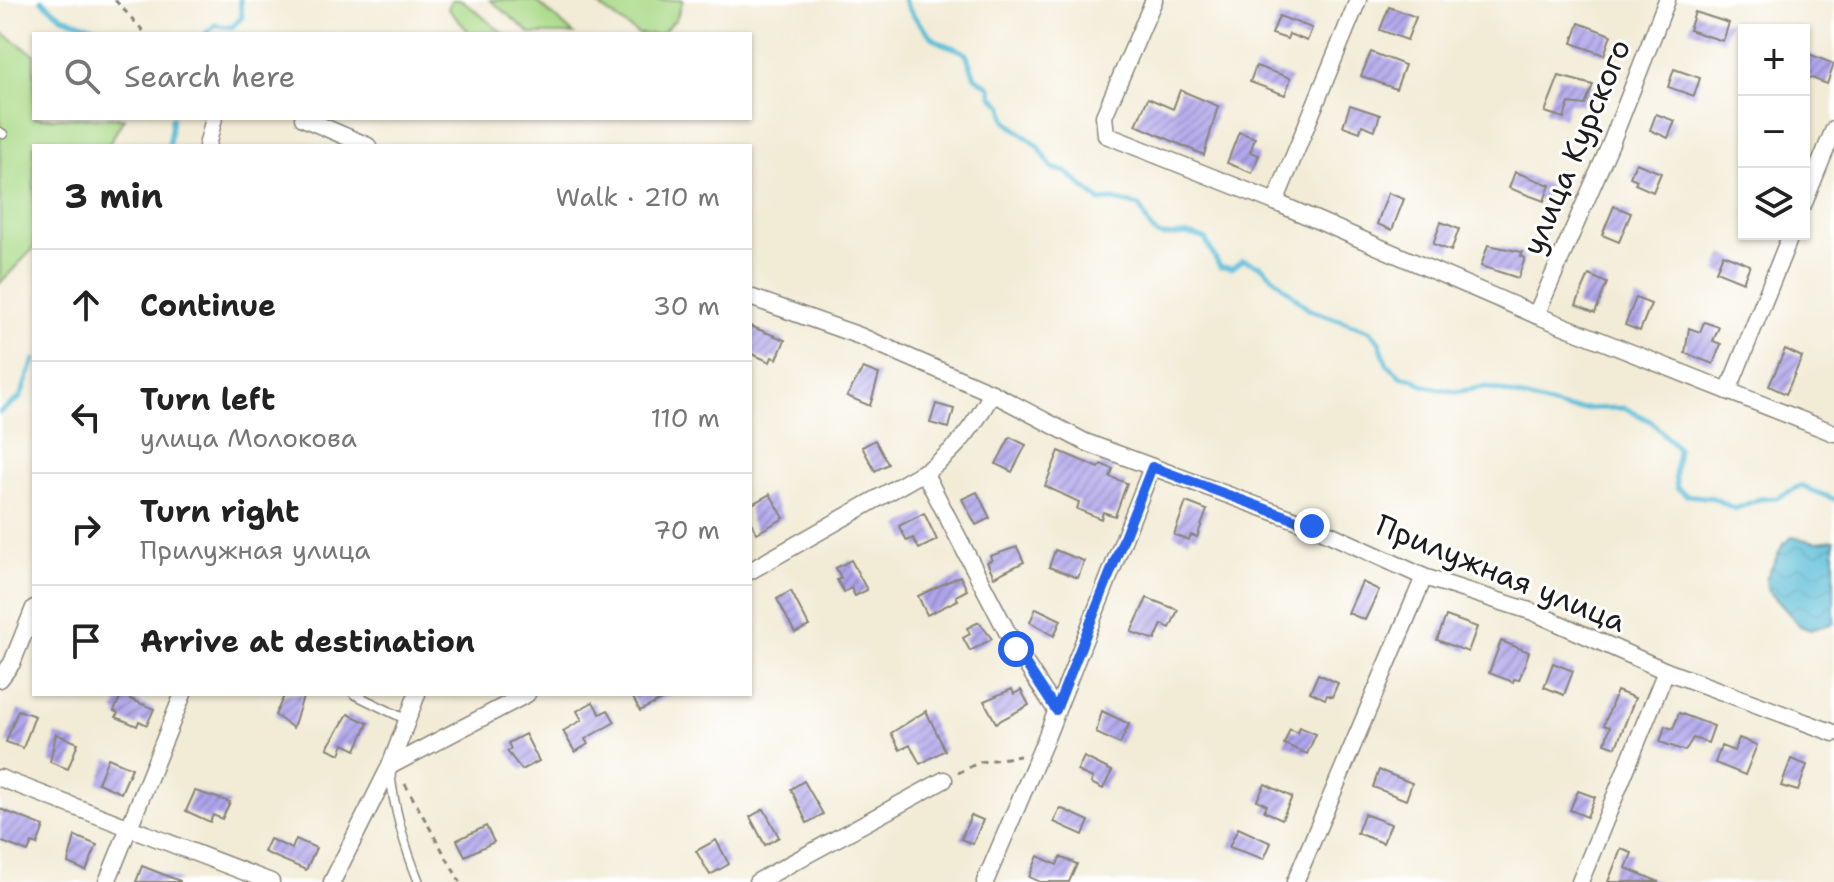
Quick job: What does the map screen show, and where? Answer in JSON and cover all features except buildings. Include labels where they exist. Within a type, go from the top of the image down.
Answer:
[{"type":"street","points":[[1154,0],[1104,116],[1106,135],[1275,202],[1536,315],[1834,433]]},
{"type":"street","points":[[1275,202],[1358,0]]},
{"type":"street","name":"улица Курского","points":[[1536,315],[1611,143],[1667,0]]},
{"type":"street","points":[[208,144],[214,120]]},
{"type":"street","points":[[308,120],[363,144]]},
{"type":"street","points":[[1810,188],[1834,129]]},
{"type":"street","points":[[1728,391],[1789,240]]},
{"type":"street","name":"Прилужная улица","points":[[752,298],[860,336],[992,393],[1085,442],[1312,526],[1424,577],[1533,612],[1666,671],[1834,733]]},
{"type":"street","points":[[752,570],[924,472],[950,454],[977,422],[992,393]]},
{"type":"street","points":[[985,882],[1039,755],[1152,467]]},
{"type":"street","points":[[924,472],[1016,649],[1056,710]]},
{"type":"street","points":[[1295,882],[1424,577]]},
{"type":"street","points":[[0,679],[12,663],[32,613]]},
{"type":"street","points":[[1580,882],[1666,671]]},
{"type":"street","points":[[107,882],[182,696]]},
{"type":"street","points":[[332,882],[392,765],[405,719],[416,696]]},
{"type":"street","points":[[392,765],[523,696]]},
{"type":"street","points":[[0,778],[271,882]]},
{"type":"street","points":[[757,882],[944,780]]},
{"type":"lane","points":[[358,696],[405,719]]},
{"type":"lane","points":[[392,765],[393,803],[419,882]]},
{"type":"path","points":[[115,0],[144,32]]},
{"type":"path","points":[[944,780],[980,762],[1039,755]]},
{"type":"path","points":[[392,765],[460,882]]},
{"type":"green space","points":[[451,0],[462,0],[502,32],[469,32],[448,9]]},
{"type":"green space","points":[[490,0],[535,0],[572,32],[529,32]]},
{"type":"green space","points":[[591,0],[683,0],[676,19],[663,32],[635,32]]},
{"type":"green space","points":[[0,31],[32,53],[32,120],[123,120],[109,144],[32,144],[32,250],[0,283]]},
{"type":"water","points":[[1792,537],[1816,542],[1834,540],[1834,623],[1810,630],[1800,626],[1767,589],[1766,579],[1783,544]]},
{"type":"waterway","points":[[41,0],[62,17],[109,32]]},
{"type":"waterway","points":[[207,32],[215,25],[232,27],[242,17],[240,0]]},
{"type":"waterway","points":[[904,0],[932,37],[966,54],[975,77],[990,87],[992,96],[1003,106],[1006,121],[1039,147],[1052,168],[1066,172],[1100,201],[1113,200],[1140,206],[1147,222],[1159,235],[1182,234],[1205,239],[1220,267],[1232,268],[1243,260],[1261,266],[1308,309],[1370,331],[1379,341],[1387,364],[1400,376],[1414,379],[1425,386],[1455,392],[1485,387],[1568,409],[1625,408],[1652,422],[1678,449],[1677,488],[1686,495],[1713,498],[1735,509],[1759,499],[1777,498],[1800,486],[1834,499]]},
{"type":"waterway","points":[[169,144],[172,120]]},
{"type":"waterway","points":[[0,412],[20,398],[32,365]]},
{"type":"route","points":[[1016,649],[1056,710],[1152,467],[1312,526]]}]
